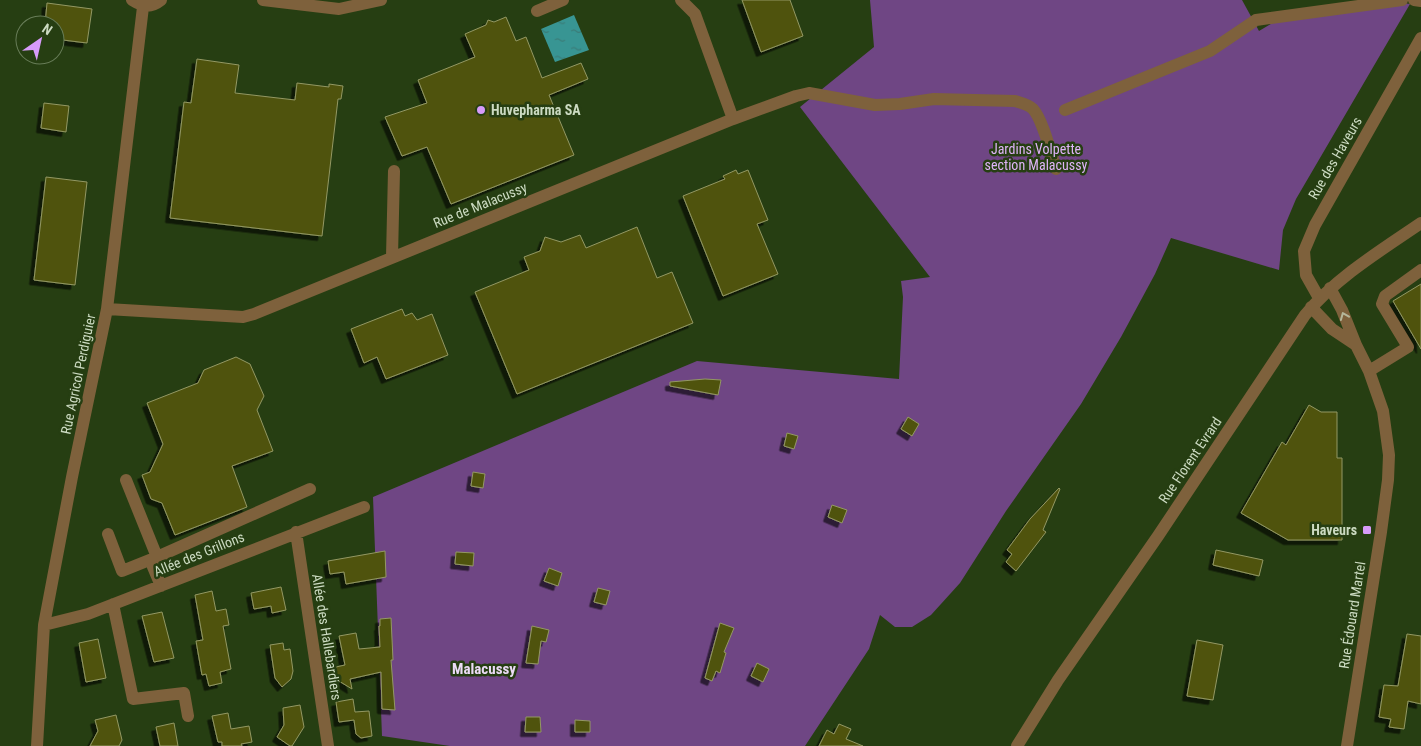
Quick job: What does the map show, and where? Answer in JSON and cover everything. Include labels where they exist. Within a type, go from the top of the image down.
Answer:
[{"type":"street","name":"Rue Agricol Perdiguier","points":[[37,746],[44,625],[107,309],[137,3],[154,6],[161,0]]},
{"type":"street","points":[[263,0],[339,9],[356,3],[381,0]]},
{"type":"street","points":[[537,11],[563,0]]},
{"type":"street","points":[[681,0],[694,14],[733,119]]},
{"type":"street","points":[[1065,110],[1210,50],[1256,20],[1402,0]]},
{"type":"street","points":[[1414,0],[1421,1]]},
{"type":"street","name":"Rue des Haveurs","points":[[1315,303],[1306,275],[1304,251],[1314,225],[1421,38]]},
{"type":"street","name":"Rue de Malacussy","points":[[107,309],[243,317],[733,119],[809,93],[875,105],[900,104],[934,99],[1015,101],[1026,104],[1033,109],[1039,119],[1056,169]]},
{"type":"street","points":[[392,257],[394,171]]},
{"type":"street","name":"Rue Florent Evrard","points":[[1017,746],[1058,680],[1158,536],[1315,303],[1330,288],[1420,227]]},
{"type":"street","points":[[1369,371],[1408,347],[1382,304],[1385,296],[1421,270]]},
{"type":"street","name":"Rue Édouard Martel","points":[[1330,288],[1342,310],[1369,371],[1384,411],[1389,463],[1381,532],[1347,746]]},
{"type":"street","name":"Rue Édouard Martel","points":[[1315,303],[1332,328],[1356,345]]},
{"type":"street","points":[[126,480],[157,556],[153,567],[161,586]]},
{"type":"street","points":[[108,534],[122,571],[310,489]]},
{"type":"street","name":"Allée des Grillons","points":[[44,625],[88,614],[364,507]]},
{"type":"street","name":"Allée des Hallebardiers","points":[[296,532],[328,746]]},
{"type":"street","points":[[113,604],[133,700],[184,693],[188,716]]},
{"type":"green space","name":"Jardins Volpette section Malacussy","points":[[870,0],[1242,0],[1259,31],[1274,22],[1403,3],[1410,4],[1296,199],[1283,230],[1279,270],[1171,238],[1155,274],[1121,337],[1081,404],[1006,511],[960,583],[931,615],[912,627],[895,627],[880,615],[869,649],[805,746],[450,746],[382,736],[373,497],[697,361],[899,379],[903,297],[901,281],[930,277],[800,107],[874,47]]},
{"type":"water","points":[[574,15],[589,50],[555,62],[541,29]]},
{"type":"building","points":[[742,0],[790,0],[803,36],[761,52]]},
{"type":"building","points":[[47,3],[92,9],[87,43],[65,40],[65,15],[46,15]]},
{"type":"building","name":"Huvepharma SA","points":[[506,17],[516,41],[526,37],[542,78],[581,63],[588,79],[549,95],[574,155],[451,204],[427,147],[402,156],[385,117],[427,103],[418,80],[475,57],[465,34],[486,25],[488,20],[494,22]]},
{"type":"building","points":[[197,59],[239,65],[235,93],[295,100],[297,83],[329,87],[329,84],[343,86],[341,99],[338,99],[322,236],[170,218],[184,102],[191,103]]},
{"type":"building","points":[[44,103],[69,106],[66,132],[41,128]]},
{"type":"building","points":[[736,170],[738,174],[748,170],[768,220],[757,224],[778,274],[723,296],[683,196],[725,179],[723,176]]},
{"type":"building","points":[[46,177],[87,182],[75,285],[34,280]]},
{"type":"building","points":[[637,227],[657,278],[672,272],[693,323],[517,394],[475,292],[529,270],[524,257],[540,251],[545,237],[561,242],[580,235],[586,248]]},
{"type":"building","points":[[1421,284],[1421,349],[1393,301]]},
{"type":"building","points":[[402,309],[405,316],[412,313],[417,320],[432,314],[448,355],[386,379],[377,357],[364,363],[351,329]]},
{"type":"building","points":[[236,357],[250,364],[264,396],[257,410],[273,451],[232,466],[247,507],[175,535],[162,503],[151,499],[142,475],[150,472],[163,444],[147,403],[198,383],[204,370]]},
{"type":"building","points":[[705,379],[721,380],[718,395],[670,386],[670,382]]},
{"type":"building","points":[[1309,405],[1321,412],[1337,412],[1337,458],[1342,458],[1342,540],[1288,540],[1241,513],[1282,442],[1286,445]]},
{"type":"building","points":[[908,417],[919,424],[912,436],[901,429]]},
{"type":"building","points":[[787,433],[798,436],[794,449],[784,446]]},
{"type":"building","points":[[473,472],[485,474],[483,488],[471,486]]},
{"type":"building","points":[[1059,488],[1043,530],[1046,532],[1016,571],[1006,562],[1012,554],[1007,550],[1030,519]]},
{"type":"building","points":[[832,505],[847,510],[842,523],[828,517]]},
{"type":"building","points":[[1216,550],[1263,560],[1259,576],[1213,565]]},
{"type":"building","points":[[385,551],[386,577],[346,584],[344,572],[330,574],[328,561]]},
{"type":"building","points":[[456,552],[474,553],[473,566],[455,564]]},
{"type":"building","points":[[549,568],[562,573],[558,586],[544,581]]},
{"type":"building","points":[[281,587],[286,610],[272,613],[271,606],[254,609],[251,593]]},
{"type":"building","points":[[598,588],[610,591],[606,605],[594,602]]},
{"type":"building","points":[[212,591],[216,611],[226,609],[229,625],[223,626],[231,669],[220,672],[222,683],[209,686],[206,674],[202,675],[196,641],[203,640],[195,595]]},
{"type":"building","points":[[162,612],[174,658],[154,662],[142,616]]},
{"type":"building","points":[[391,618],[393,660],[391,660],[395,710],[382,709],[381,672],[350,679],[352,689],[334,678],[333,672],[336,667],[345,665],[339,636],[356,633],[359,649],[380,647],[380,619]]},
{"type":"building","points":[[720,623],[734,628],[724,652],[726,653],[720,673],[716,671],[712,681],[705,678]]},
{"type":"building","points":[[532,626],[549,630],[546,642],[541,641],[538,664],[526,663]]},
{"type":"building","points":[[1407,634],[1421,636],[1421,704],[1408,701],[1404,729],[1389,727],[1391,719],[1379,717],[1384,685],[1398,686]]},
{"type":"building","points":[[98,639],[106,678],[86,682],[79,643]]},
{"type":"building","points":[[1197,640],[1223,645],[1213,700],[1187,696]]},
{"type":"building","points":[[283,643],[284,650],[290,649],[293,671],[291,679],[282,687],[275,678],[270,645]]},
{"type":"building","points":[[757,663],[769,669],[763,682],[751,676]]},
{"type":"building","points":[[353,699],[355,712],[369,711],[372,736],[361,738],[356,734],[354,720],[339,722],[336,702]]},
{"type":"building","points":[[300,705],[304,727],[292,746],[290,746],[277,737],[284,725],[283,708]]},
{"type":"building","points":[[228,713],[231,729],[249,726],[252,742],[241,744],[242,746],[222,746],[222,742],[218,742],[212,716]]},
{"type":"building","points":[[116,715],[122,740],[119,746],[90,746],[98,731],[95,720]]},
{"type":"building","points":[[526,717],[540,717],[541,732],[525,732]]},
{"type":"building","points":[[575,720],[590,721],[590,732],[575,732]]},
{"type":"building","points":[[174,723],[178,746],[160,746],[156,727]]},
{"type":"building","points":[[839,724],[851,729],[846,739],[863,746],[819,746],[827,730],[834,734]]},
{"type":"place","name":"Huvepharma SA","points":[[481,110]]},
{"type":"place","name":"Haveurs","points":[[1367,530]]},
{"type":"district","name":"Malacussy","points":[[484,669]]}]
